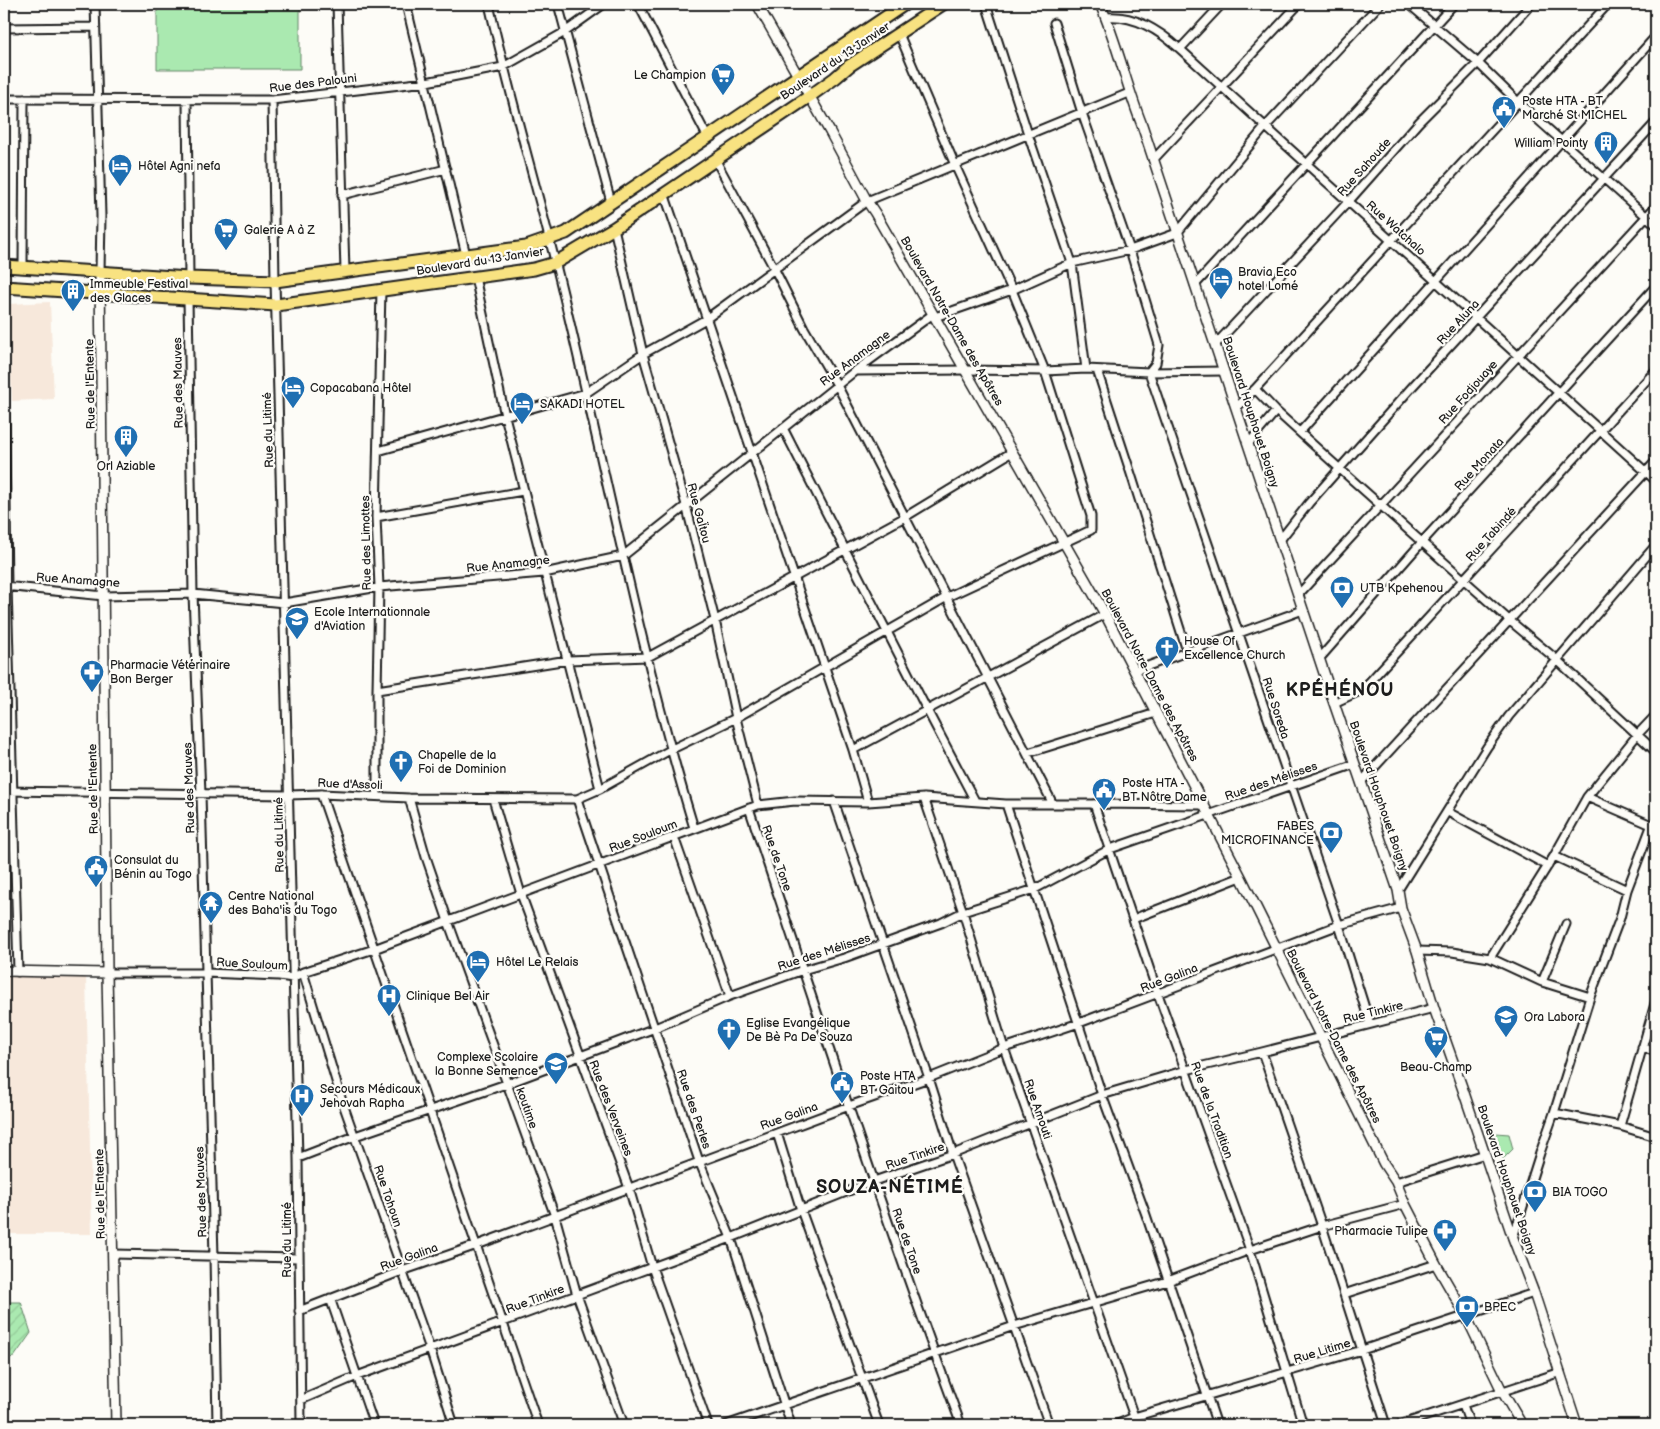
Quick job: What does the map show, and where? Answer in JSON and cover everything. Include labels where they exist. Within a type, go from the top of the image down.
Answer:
[{"type":"highway","name":"Boulevard du 13 Janvier","points":[[4,266],[189,278],[275,281],[526,248],[566,233],[798,76],[890,8],[905,4]]},
{"type":"highway","name":"Boulevard du 13 Janvier","points":[[4,287],[276,305],[534,269],[556,263],[614,228],[810,96],[849,66],[943,4]]},
{"type":"street","points":[[95,4],[101,216],[100,272]]},
{"type":"street","points":[[337,4],[345,271]]},
{"type":"street","points":[[406,4],[466,255]]},
{"type":"street","points":[[489,4],[503,67],[556,263],[623,556],[670,750],[694,828]]},
{"type":"street","points":[[558,4],[611,202]]},
{"type":"street","name":"Rue des Palouni","points":[[4,99],[272,100],[426,82],[503,67],[565,32],[604,4]]},
{"type":"street","points":[[638,4],[708,138]]},
{"type":"street","name":"Boulevard Notre-Dame des Apôtres","points":[[757,4],[867,201],[1105,614],[1241,877],[1384,1164],[1396,1182],[1405,1204],[1436,1264],[1466,1316],[1502,1391],[1522,1425]]},
{"type":"street","points":[[986,4],[1072,263],[1086,369]]},
{"type":"street","name":"Boulevard Houphouet Boigny","points":[[1100,4],[1106,17],[1398,890],[1401,908],[1417,951],[1434,1008],[1513,1238],[1534,1293],[1558,1373],[1577,1425]]},
{"type":"street","points":[[1180,48],[1222,4]]},
{"type":"street","points":[[1153,160],[1299,4]]},
{"type":"street","points":[[1177,232],[1266,126],[1380,4]]},
{"type":"street","points":[[1409,4],[1478,63],[1518,102],[1656,225]]},
{"type":"street","points":[[1196,285],[1454,4]]},
{"type":"street","name":"Rue Sahoude","points":[[1215,345],[1349,201],[1419,122],[1478,63],[1531,4]]},
{"type":"street","points":[[1237,407],[1608,4]]},
{"type":"street","name":"Rue Watchalo","points":[[1106,17],[1115,16],[1144,24],[1180,48],[1656,481]]},
{"type":"street","points":[[1054,23],[1082,113],[1130,250],[1159,345],[1160,349],[1156,363],[1149,372]]},
{"type":"street","points":[[4,28],[95,27]]},
{"type":"street","points":[[899,34],[1012,290],[1045,371]]},
{"type":"street","points":[[1300,432],[1656,36]]},
{"type":"street","points":[[378,451],[586,393],[643,354],[706,319],[867,201],[1130,93]]},
{"type":"street","points":[[23,267],[24,99]]},
{"type":"street","name":"Rue du Litimé","points":[[272,100],[298,1158],[301,1425]]},
{"type":"street","points":[[187,101],[189,278]]},
{"type":"street","name":"Rue Aluna","points":[[1280,540],[1309,503],[1412,387],[1656,122]]},
{"type":"street","points":[[715,159],[804,328],[837,385],[1054,804]]},
{"type":"street","points":[[342,195],[446,169]]},
{"type":"street","points":[[664,193],[853,750],[868,802]]},
{"type":"street","name":"Rue Fodjouaye","points":[[1298,595],[1656,206]]},
{"type":"street","name":"Rue GaÏtou","points":[[614,228],[643,354],[686,505],[715,620],[736,718],[758,805]]},
{"type":"street","name":"Rue Anamagne","points":[[5,586],[104,596],[193,594],[284,603],[378,587],[544,573],[623,556],[837,385],[934,315],[1012,290],[1072,263],[1130,250],[1177,232]]},
{"type":"street","name":"Rue de l'Entente","points":[[100,272],[108,973],[116,1425]]},
{"type":"street","points":[[475,277],[504,416],[600,790]]},
{"type":"street","name":"Rue Monata","points":[[1320,658],[1422,542],[1656,286]]},
{"type":"street","name":"Rue des Limottes","points":[[377,796],[378,587],[376,517],[381,290]]},
{"type":"street","name":"Rue des Mauves","points":[[188,299],[193,594],[201,794],[217,1425]]},
{"type":"street","points":[[4,368],[5,586],[18,972]]},
{"type":"street","points":[[855,372],[1086,369],[1149,372],[1224,371]]},
{"type":"street","points":[[1096,370],[1187,651]]},
{"type":"street","name":"Rue Tabindé","points":[[1334,703],[1362,690],[1656,370]]},
{"type":"street","name":"Rue d'Assoli","points":[[4,791],[577,799],[600,790],[670,750],[736,718],[947,597],[1091,530],[1091,516],[1045,371]]},
{"type":"street","name":"Rue Soreda","points":[[1149,372],[1339,925],[1370,1024]]},
{"type":"street","points":[[1255,389],[1276,411],[1340,469],[1556,660],[1656,752]]},
{"type":"street","points":[[1248,444],[1276,411]]},
{"type":"street","points":[[783,428],[975,801]]},
{"type":"street","points":[[377,690],[568,660],[648,657],[905,517],[1012,452]]},
{"type":"street","points":[[1361,782],[1656,461]]},
{"type":"street","points":[[376,517],[524,491]]},
{"type":"street","points":[[1398,890],[1499,729],[1656,545]]},
{"type":"street","points":[[1134,671],[1304,610]]},
{"type":"street","points":[[853,750],[1105,614]]},
{"type":"street","points":[[1028,753],[1156,713]]},
{"type":"street","points":[[1490,958],[1554,856],[1587,796],[1656,715]]},
{"type":"street","name":"Rue des Mélisses","points":[[298,1158],[355,1136],[506,1084],[655,1028],[730,996],[883,944],[941,923],[963,912],[1035,889],[1110,849],[1355,764]]},
{"type":"street","points":[[321,794],[538,1425]]},
{"type":"street","points":[[1513,1238],[1590,997],[1620,918],[1627,890],[1654,825],[1587,796]]},
{"type":"street","name":"koutime","points":[[409,798],[426,857],[555,1216],[577,1294],[624,1425]]},
{"type":"street","name":"Rue Souloum","points":[[108,973],[205,973],[293,978],[303,972],[374,949],[758,805],[795,800],[868,802],[924,798],[1006,804],[1203,805]]},
{"type":"street","name":"Rue Amouti","points":[[924,798],[963,912],[1004,1048],[1137,1425]]},
{"type":"street","name":"Rue des Verveines","points":[[493,799],[521,894],[629,1188],[652,1267],[708,1425]]},
{"type":"street","name":"Rue des Perles","points":[[577,799],[699,1161],[731,1238],[791,1425]]},
{"type":"street","points":[[834,801],[929,1078],[953,1154],[1049,1425]]},
{"type":"street","points":[[1006,804],[1102,1095],[1145,1212],[1217,1425]]},
{"type":"street","name":"Rue de la Tradition","points":[[1094,804],[1158,994],[1250,1250],[1304,1425]]},
{"type":"street","name":"Rue de Tone","points":[[748,808],[874,1181],[961,1425]]},
{"type":"street","points":[[1448,812],[1548,866]]},
{"type":"street","points":[[674,837],[730,996]]},
{"type":"street","points":[[1554,856],[1627,890]]},
{"type":"street","points":[[1133,919],[1241,877]]},
{"type":"street","name":"Rue Galina","points":[[299,1311],[699,1161],[929,1078],[1004,1048],[1158,994],[1339,925],[1401,908]]},
{"type":"street","points":[[1542,982],[1566,924]]},
{"type":"street","points":[[1417,951],[1452,952],[1490,958],[1542,982],[1590,997]]},
{"type":"street","points":[[4,971],[108,973]]},
{"type":"street","name":"Rue Tohoun","points":[[303,972],[342,1102],[430,1349],[454,1425]]},
{"type":"street","points":[[1620,1126],[1656,1000]]},
{"type":"street","name":"Rue Tinkire","points":[[301,1400],[357,1376],[731,1238],[874,1181],[953,1154],[1102,1095],[1186,1070],[1434,1008]]},
{"type":"street","points":[[1642,1047],[1656,1052]]},
{"type":"street","points":[[1262,1052],[1322,1226],[1386,1425]]},
{"type":"street","points":[[1554,1113],[1620,1126],[1656,1137]]},
{"type":"street","points":[[777,1133],[801,1210],[879,1425]]},
{"type":"street","points":[[1396,1182],[1485,1154]]},
{"type":"street","points":[[726,1425],[1014,1326],[1168,1281],[1250,1250],[1322,1226],[1405,1204]]},
{"type":"street","points":[[114,1254],[298,1258]]},
{"type":"street","points":[[1344,1294],[1436,1264]]},
{"type":"street","name":"Rue Litime","points":[[1115,1425],[1134,1417],[1362,1350],[1534,1293]]},
{"type":"street","points":[[330,1298],[374,1425]]},
{"type":"street","points":[[1399,1425],[1558,1373]]},
{"type":"street","points":[[1463,1405],[1470,1425]]},
{"type":"shaded area","points":[[50,302],[54,399],[12,401],[8,304]]},
{"type":"shaded area","points":[[4,974],[86,975],[92,1234],[4,1234]]},
{"type":"green space","points":[[157,4],[300,4],[300,69],[157,69]]},
{"type":"green space","points":[[1494,1134],[1509,1134],[1513,1149],[1503,1159]]},
{"type":"green space","points":[[4,1302],[21,1302],[31,1333],[14,1357],[4,1359]]},
{"type":"place","name":"Le Champion","points":[[723,96]]},
{"type":"place","name":"Poste HTA - BT Marché St MICHEL","points":[[1504,129]]},
{"type":"place","name":"William Pointy","points":[[1606,164]]},
{"type":"place","name":"Hôtel Agni nefa","points":[[120,187]]},
{"type":"place","name":"Galerie A à Z","points":[[226,251]]},
{"type":"place","name":"Bravia Eco hotel Lomé","points":[[1221,300]]},
{"type":"place","name":"Immeuble Festival des Glaces","points":[[73,312]]},
{"type":"place","name":"Copacabana Hôtel","points":[[293,409]]},
{"type":"place","name":"SAKADI HOTEL","points":[[522,425]]},
{"type":"place","name":"Orl Aziable","points":[[126,458]]},
{"type":"place","name":"UTB Kpehenou","points":[[1342,609]]},
{"type":"place","name":"Ecole Internationnale d'Aviation","points":[[297,640]]},
{"type":"place","name":"House Of Excellence Church","points":[[1167,669]]},
{"type":"place","name":"Pharmacie Vétérinaire Bon Berger","points":[[92,693]]},
{"type":"place","name":"Chapelle de la Foi de Dominion","points":[[401,783]]},
{"type":"place","name":"Poste HTA - BT Nôtre Dame","points":[[1104,811]]},
{"type":"place","name":"FABES MICROFINANCE","points":[[1331,854]]},
{"type":"place","name":"Consulat du Bénin au Togo","points":[[96,888]]},
{"type":"place","name":"Centre National des Baha'is du Togo","points":[[211,924]]},
{"type":"place","name":"Hôtel Le Relais","points":[[478,983]]},
{"type":"place","name":"Clinique Bel Air","points":[[389,1017]]},
{"type":"place","name":"Ora Labora","points":[[1506,1038]]},
{"type":"place","name":"Eglise Evangélique De Bè Pa De Souza","points":[[729,1051]]},
{"type":"place","name":"Beau-Champ","points":[[1436,1059]]},
{"type":"place","name":"Complexe Scolaire la Bonne Semence","points":[[556,1085]]},
{"type":"place","name":"Poste HTA BT Gaitou","points":[[842,1104]]},
{"type":"place","name":"Secours Médicaux Jehovah Rapha","points":[[302,1117]]},
{"type":"place","name":"BIA TOGO","points":[[1535,1213]]},
{"type":"place","name":"Pharmacie Tulipe","points":[[1445,1252]]},
{"type":"place","name":"BPEC","points":[[1467,1328]]},
{"type":"district","name":"KPÉHÉNOU","points":[[1340,690]]},
{"type":"district","name":"SOUZA-NÉTIMÉ","points":[[890,1187]]}]
